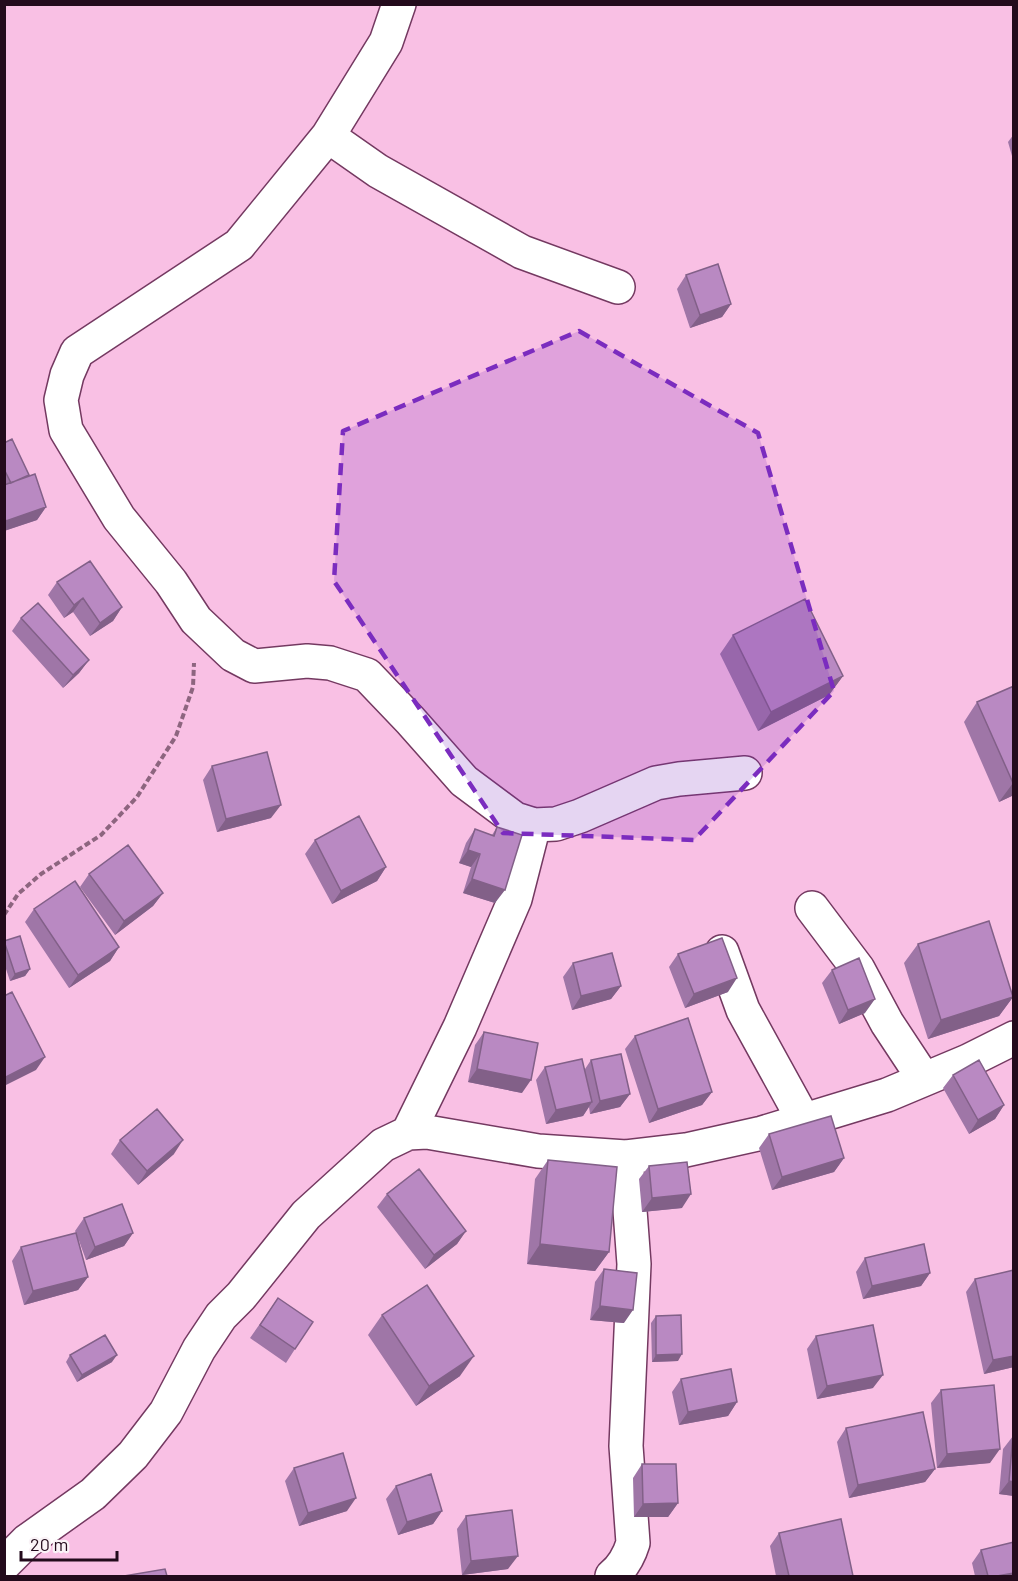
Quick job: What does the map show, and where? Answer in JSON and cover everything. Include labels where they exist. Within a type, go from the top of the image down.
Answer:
[{"type":"street","points":[[399,4],[386,42],[328,136],[239,246],[77,352],[67,375],[61,400],[66,430],[119,518],[171,582],[196,620],[233,655],[254,666],[307,661],[330,663],[367,675],[464,781],[515,819],[534,825],[556,824],[656,783],[679,778],[745,773]]},
{"type":"street","points":[[328,136],[378,171],[522,252],[618,287]]},
{"type":"street","points":[[408,1133],[460,1027],[515,899],[534,825]]},
{"type":"street","points":[[812,908],[858,969],[887,1023],[924,1079]]},
{"type":"street","points":[[722,952],[743,1010],[803,1119]]},
{"type":"street","points":[[4,1564],[27,1541],[93,1494],[133,1455],[166,1412],[199,1348],[221,1316],[241,1296],[306,1215],[356,1167],[383,1145],[408,1133],[427,1132],[538,1151],[626,1157],[686,1150],[762,1132],[887,1095],[968,1061],[1014,1038]]},
{"type":"street","points":[[612,1576],[629,1555],[633,1543],[626,1446],[634,1264],[626,1157]]},
{"type":"path","points":[[4,915],[18,894],[41,874],[101,835],[136,798],[176,736],[193,687],[196,620]]},
{"type":"highlighted area","points":[[579,331],[758,433],[834,691],[694,840],[503,833],[334,581],[343,431]]},
{"type":"building","points":[[718,264],[731,304],[700,315],[686,275]]},
{"type":"building","points":[[12,439],[29,475],[11,483],[4,469],[4,443]]},
{"type":"building","points":[[35,474],[46,507],[6,521],[4,485]]},
{"type":"building","points":[[90,561],[122,607],[100,623],[83,598],[74,605],[57,582]]},
{"type":"building","points":[[805,599],[843,676],[771,712],[733,635]]},
{"type":"building","points":[[38,603],[89,660],[73,675],[21,618]]},
{"type":"building","points":[[1014,686],[1014,782],[1013,783],[977,702]]},
{"type":"building","points":[[267,752],[281,805],[226,819],[212,766]]},
{"type":"building","points":[[359,816],[386,867],[341,891],[315,840]]},
{"type":"building","points":[[497,827],[522,835],[505,890],[472,879],[480,854],[468,850],[475,829],[494,836]]},
{"type":"building","points":[[128,845],[163,893],[124,921],[89,874]]},
{"type":"building","points":[[75,881],[119,947],[78,975],[34,909]]},
{"type":"building","points":[[989,921],[1013,997],[941,1020],[918,944]]},
{"type":"building","points":[[20,936],[30,969],[15,974],[4,941]]},
{"type":"building","points":[[722,938],[737,978],[694,994],[678,954]]},
{"type":"building","points":[[612,953],[621,986],[581,996],[573,963]]},
{"type":"building","points":[[859,958],[875,999],[848,1010],[832,970]]},
{"type":"building","points":[[12,992],[45,1057],[4,1078],[4,996]]},
{"type":"building","points":[[688,1018],[712,1092],[658,1109],[635,1036]]},
{"type":"building","points":[[484,1032],[538,1043],[531,1080],[477,1069]]},
{"type":"building","points":[[621,1054],[630,1094],[600,1101],[591,1060]]},
{"type":"building","points":[[582,1059],[592,1102],[556,1110],[545,1067]]},
{"type":"building","points":[[979,1060],[1004,1105],[978,1120],[953,1075]]},
{"type":"building","points":[[157,1109],[183,1140],[147,1171],[120,1140]]},
{"type":"building","points":[[831,1116],[844,1158],[782,1177],[769,1134]]},
{"type":"building","points":[[548,1160],[617,1167],[609,1252],[540,1244]]},
{"type":"building","points":[[687,1162],[691,1194],[652,1198],[649,1166]]},
{"type":"building","points":[[419,1169],[466,1231],[434,1255],[387,1194]]},
{"type":"building","points":[[122,1204],[133,1233],[95,1247],[84,1218]]},
{"type":"building","points":[[76,1233],[88,1277],[33,1291],[21,1247]]},
{"type":"building","points":[[924,1244],[930,1273],[872,1286],[865,1258]]},
{"type":"building","points":[[604,1269],[637,1273],[633,1310],[600,1306]]},
{"type":"building","points":[[1014,1270],[1014,1356],[993,1360],[975,1279]]},
{"type":"building","points":[[427,1285],[474,1356],[429,1386],[382,1315]]},
{"type":"building","points":[[278,1298],[313,1322],[295,1349],[260,1325]]},
{"type":"building","points":[[681,1315],[682,1354],[656,1355],[656,1316]]},
{"type":"building","points":[[873,1325],[883,1375],[827,1386],[816,1336]]},
{"type":"building","points":[[105,1335],[117,1355],[82,1375],[70,1355]]},
{"type":"building","points":[[731,1369],[737,1402],[688,1412],[681,1379]]},
{"type":"building","points":[[994,1385],[1000,1449],[947,1454],[941,1390]]},
{"type":"building","points":[[923,1412],[935,1469],[858,1485],[846,1428]]},
{"type":"building","points":[[1014,1436],[1014,1482],[1009,1481]]},
{"type":"building","points":[[343,1453],[356,1498],[308,1513],[294,1468]]},
{"type":"building","points":[[642,1464],[676,1464],[678,1503],[643,1504]]},
{"type":"building","points":[[431,1474],[442,1511],[407,1522],[396,1486]]},
{"type":"building","points":[[512,1510],[518,1556],[471,1561],[466,1516]]},
{"type":"building","points":[[841,1519],[853,1576],[789,1576],[779,1533]]},
{"type":"building","points":[[1014,1542],[1014,1573],[988,1576],[981,1550]]},
{"type":"building","points":[[165,1569],[167,1576],[124,1576]]}]
